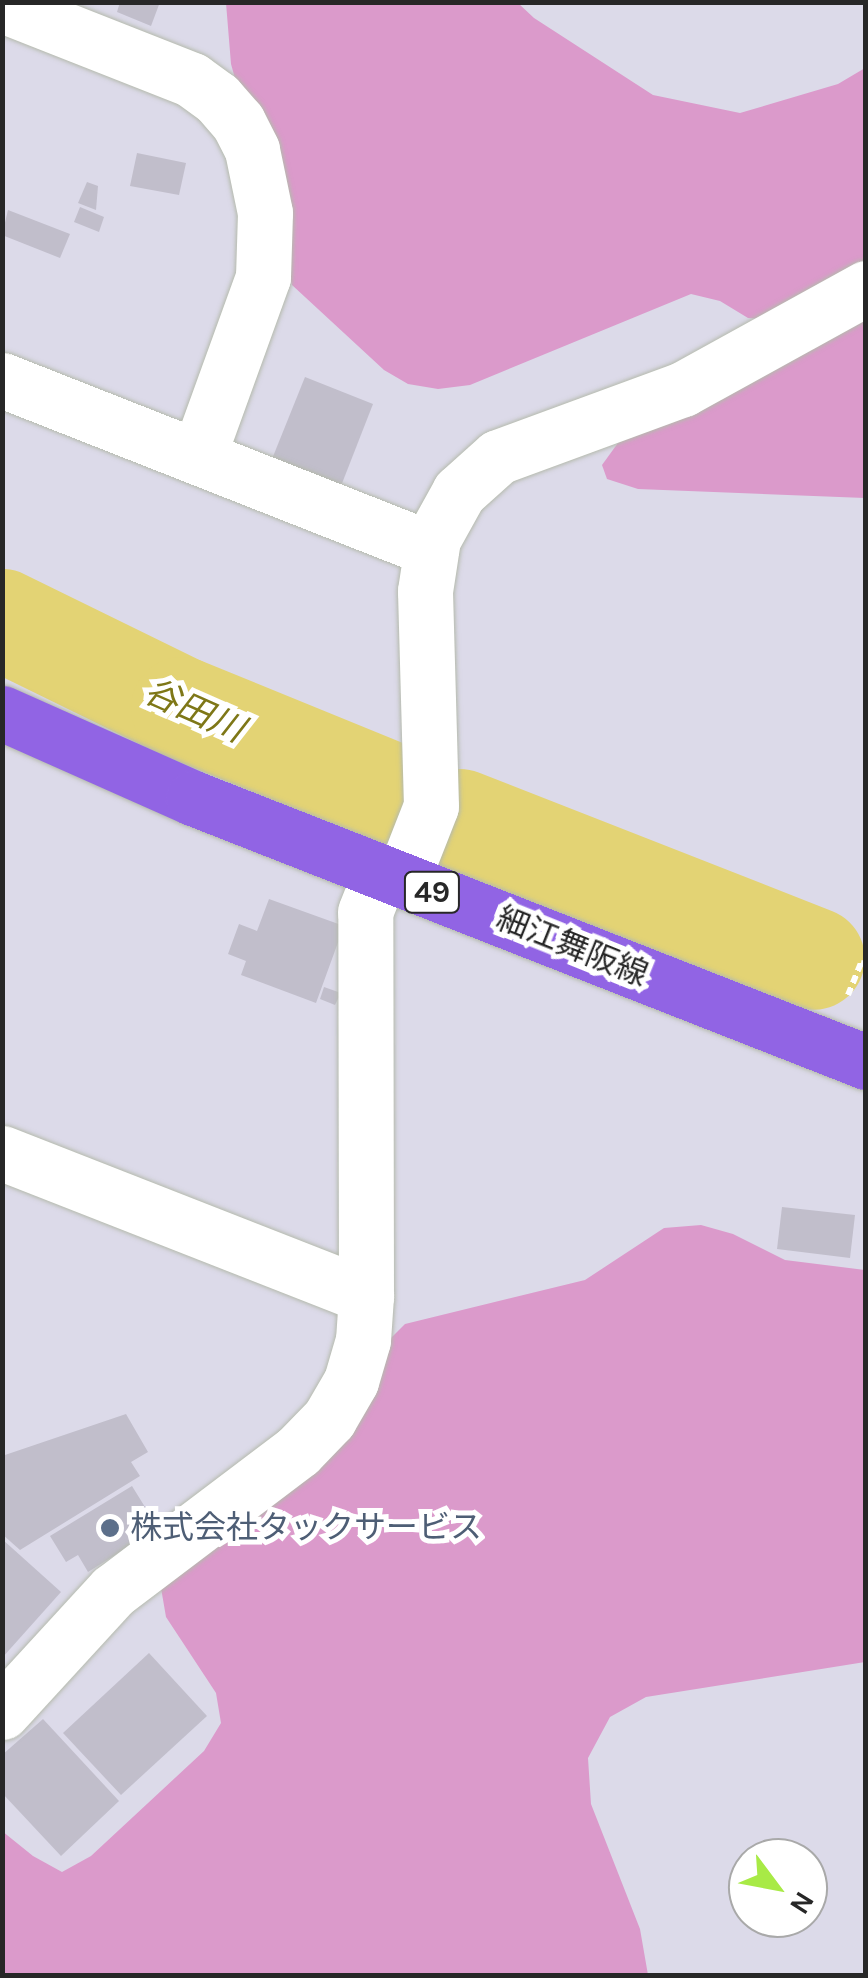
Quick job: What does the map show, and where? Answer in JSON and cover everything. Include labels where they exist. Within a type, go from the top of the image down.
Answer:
[{"type":"main road","name":"細江舞阪線","points":[[2,713],[193,798],[866,1062]]},
{"type":"street","points":[[2,6],[192,80],[228,110],[252,150],[265,213],[264,277],[198,457]]},
{"type":"street","points":[[2,1712],[124,1581],[298,1451],[329,1419],[350,1382],[363,1340],[366,1296],[365,912],[392,876],[431,806],[425,591],[432,549],[459,492],[498,457],[684,390],[866,288]]},
{"type":"street","points":[[2,380],[432,549]]},
{"type":"street","points":[[2,1154],[366,1296]]},
{"type":"shaded area","points":[[226,3],[518,3],[534,18],[653,95],[740,113],[838,84],[865,68],[865,264],[762,319],[748,318],[720,301],[691,294],[470,385],[438,389],[408,384],[384,370],[292,285],[231,64]]},
{"type":"shaded area","points":[[865,313],[865,498],[638,489],[607,479],[602,465],[623,436]]},
{"type":"shaded area","points":[[701,1225],[733,1234],[785,1260],[865,1270],[865,1662],[646,1697],[610,1717],[588,1758],[591,1804],[640,1929],[648,1975],[3,1975],[2,1831],[33,1856],[62,1872],[91,1856],[204,1751],[221,1723],[216,1693],[166,1617],[161,1588],[386,1343],[405,1324],[585,1280],[664,1228]]},
{"type":"building","points":[[120,2],[160,2],[151,26],[117,12]]},
{"type":"building","points":[[137,153],[186,163],[179,195],[130,186]]},
{"type":"building","points":[[87,182],[98,186],[96,210],[78,203]]},
{"type":"building","points":[[80,207],[104,217],[99,232],[74,222]]},
{"type":"building","points":[[8,210],[70,234],[60,258],[2,235]]},
{"type":"building","points":[[305,377],[373,404],[341,486],[272,459]]},
{"type":"building","points":[[269,899],[344,926],[316,1003],[241,975],[246,961],[228,954],[239,924],[257,931]]},
{"type":"building","points":[[324,987],[341,993],[335,1005],[320,999]]},
{"type":"building","points":[[782,1207],[855,1215],[850,1258],[777,1249]]},
{"type":"building","points":[[126,1414],[148,1452],[131,1462],[140,1476],[20,1550],[2,1534],[2,1456]]},
{"type":"building","points":[[132,1486],[158,1528],[88,1572],[78,1555],[66,1562],[50,1536]]},
{"type":"building","points":[[2,1539],[61,1592],[2,1658]]},
{"type":"building","points":[[149,1653],[207,1716],[121,1795],[63,1733]]},
{"type":"building","points":[[43,1719],[119,1801],[61,1856],[2,1793],[2,1755]]},
{"type":"waterway","name":"谷田川","points":[[2,620],[182,708],[390,793]]},
{"type":"waterway","name":"谷田川","points":[[460,820],[814,959]]},
{"type":"place","name":"株式会社タックサービス","points":[[110,1528]]}]
